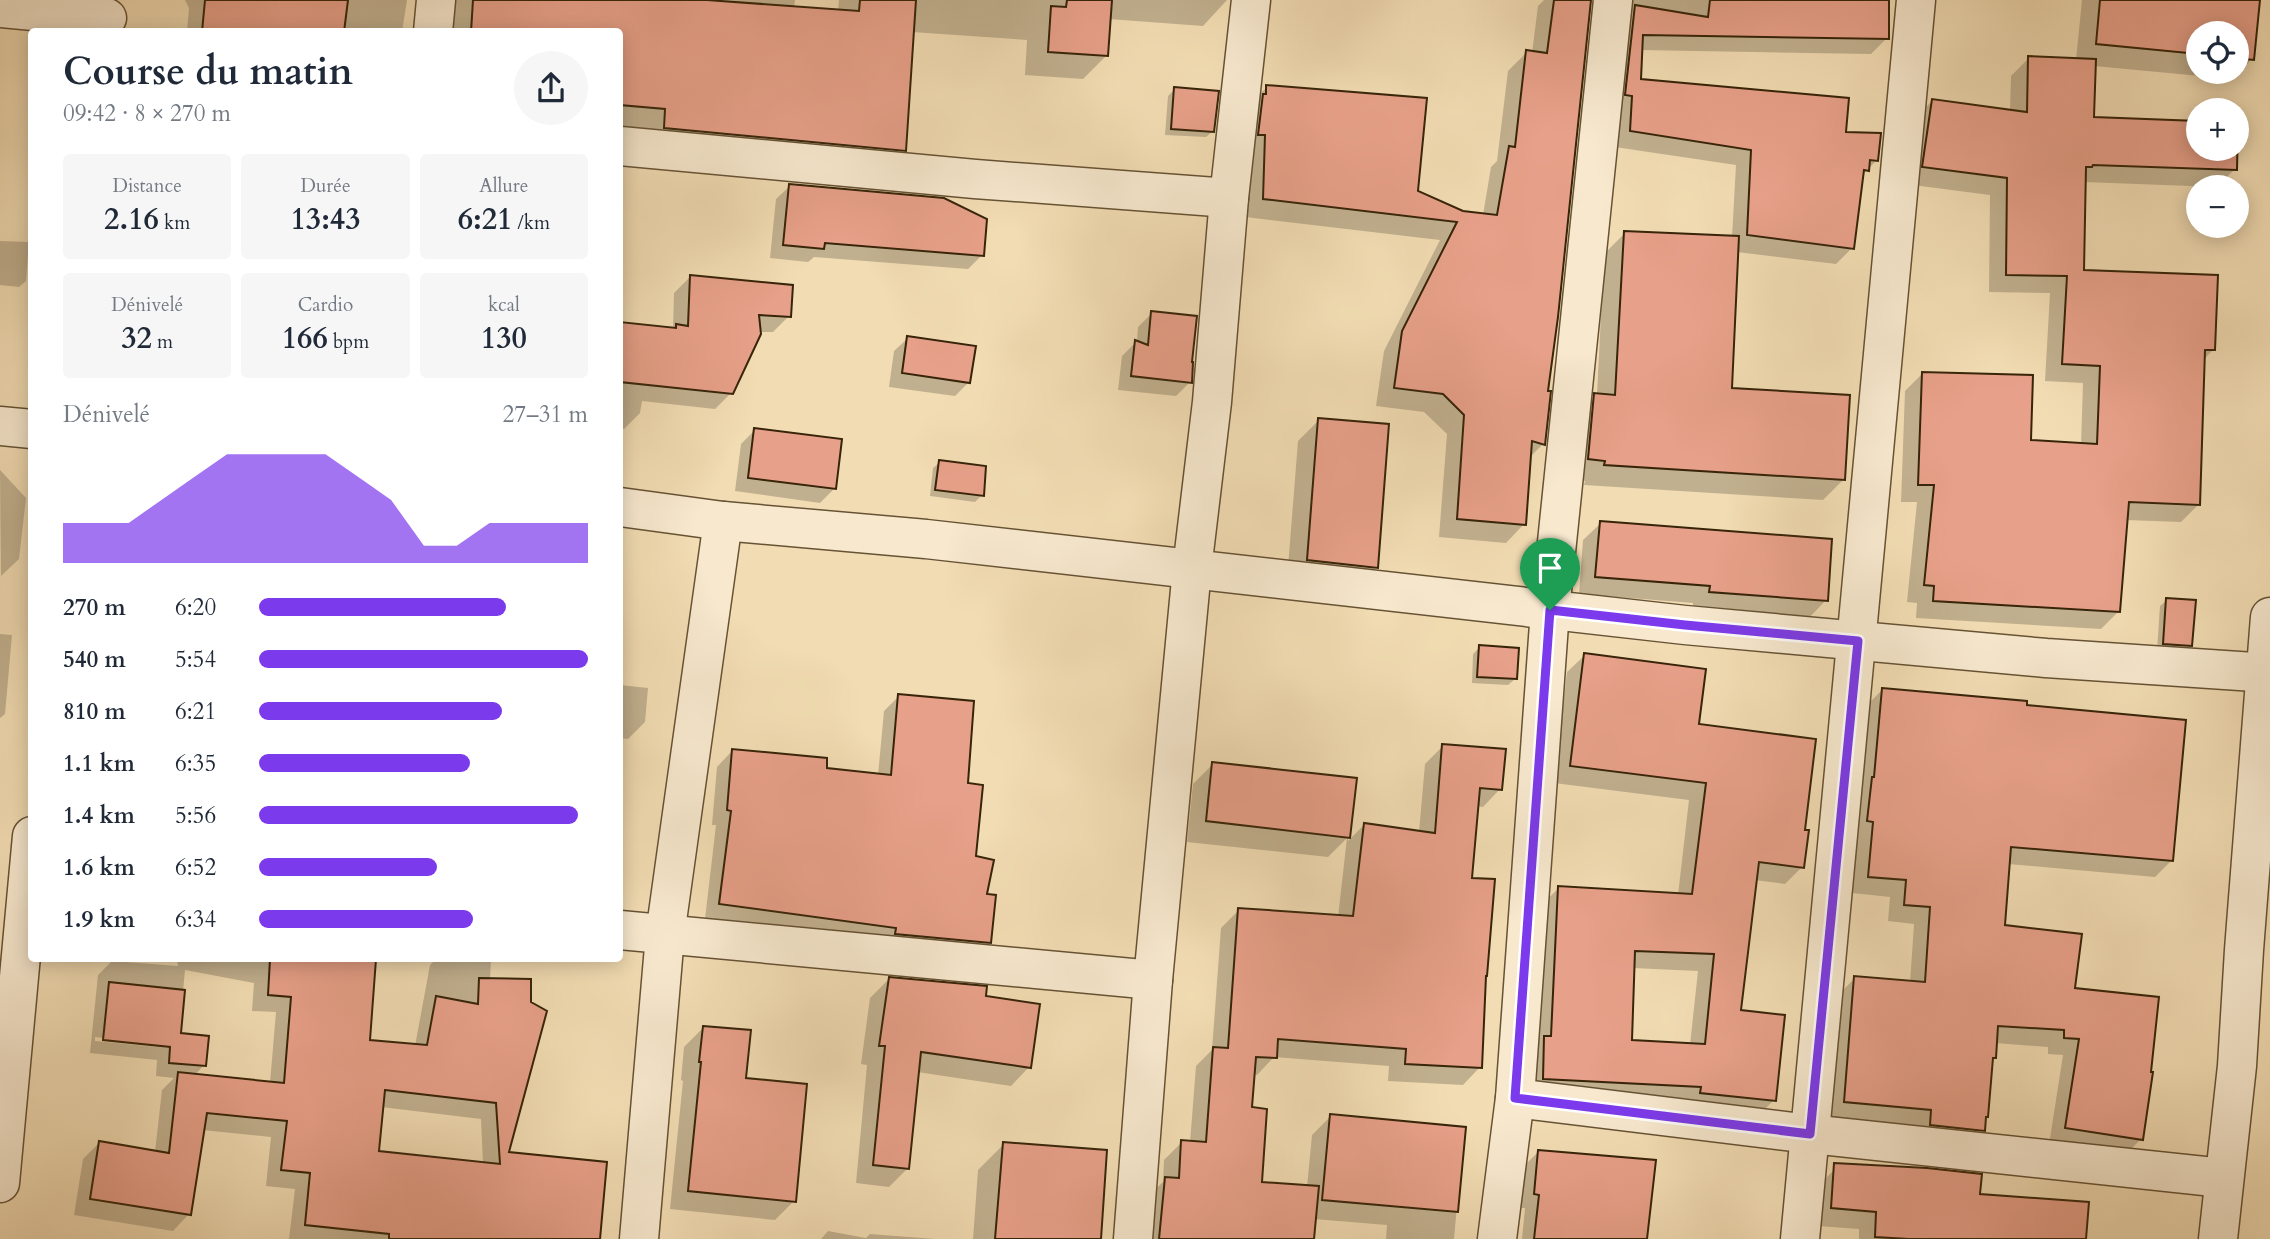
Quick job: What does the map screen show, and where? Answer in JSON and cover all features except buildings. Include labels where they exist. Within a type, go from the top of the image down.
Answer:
[{"type":"street","points":[[433,28],[436,0]]},
{"type":"street","points":[[1133,1239],[1153,980],[1192,569],[1212,402],[1229,198],[1251,0]]},
{"type":"street","points":[[1497,1239],[1515,1098],[1550,610],[1613,0]]},
{"type":"street","points":[[1800,1239],[1916,0]]},
{"type":"street","points":[[0,8],[107,17]]},
{"type":"street","points":[[623,146],[975,179],[1229,198]]},
{"type":"street","points":[[0,426],[28,429]]},
{"type":"street","points":[[623,507],[1685,625],[2046,658],[2268,673]]},
{"type":"street","points":[[639,1239],[665,935],[723,520]]},
{"type":"street","points":[[2218,1239],[2237,1066],[2244,950],[2268,673],[2270,617]]},
{"type":"street","points":[[0,1183],[23,853]]},
{"type":"street","points":[[623,930],[1153,980]]},
{"type":"street","points":[[2237,1066],[2270,1045]]},
{"type":"street","points":[[1515,1098],[1810,1134],[2223,1178]]},
{"type":"route","points":[[1550,610],[1858,641],[1810,1134],[1515,1098],[1550,610]]}]
